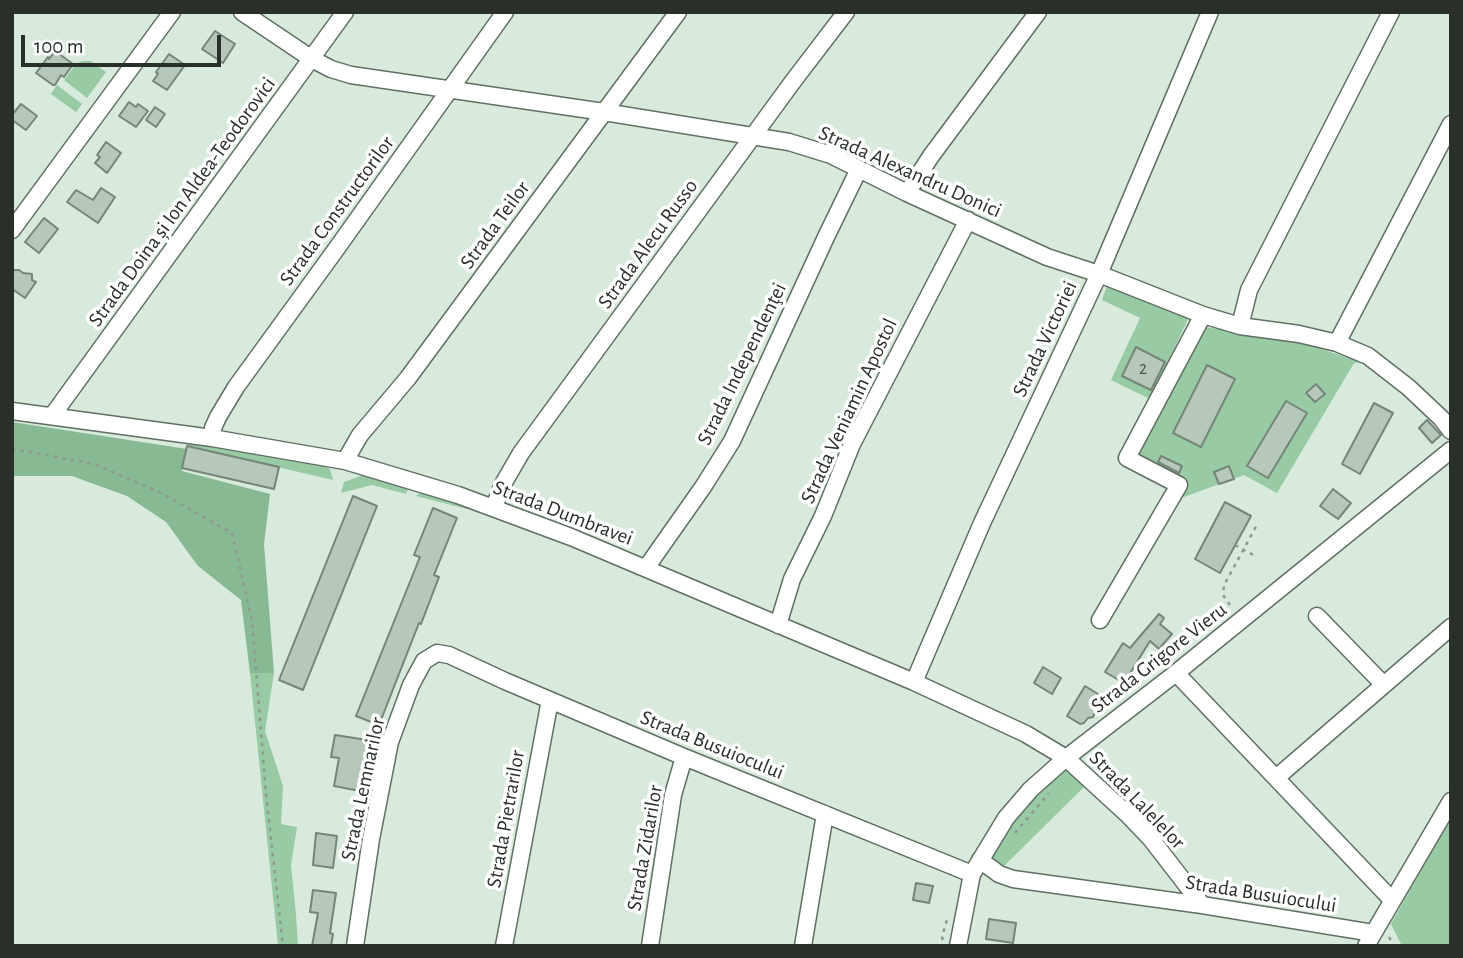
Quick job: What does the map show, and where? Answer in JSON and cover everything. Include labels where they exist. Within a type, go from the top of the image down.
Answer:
[{"type":"street","points":[[12,230],[173,12]]},
{"type":"street","name":"Strada Alexandru Donici","points":[[242,12],[312,59],[351,75],[789,142],[831,155],[1047,257],[1203,315],[1240,326],[1299,334],[1337,343],[1368,356],[1408,387],[1451,431]]},
{"type":"street","name":"Strada Doina și Ion Aldea-Teodorovici","points":[[52,416],[345,12]]},
{"type":"street","name":"Strada Constructorilor","points":[[212,438],[218,416],[236,387],[505,12]]},
{"type":"street","name":"Strada Teilor","points":[[345,461],[360,435],[408,378],[678,12]]},
{"type":"street","name":"Strada Alecu Russo","points":[[494,507],[503,484],[521,453],[846,12]]},
{"type":"street","points":[[907,193],[1038,12]]},
{"type":"street","name":"Strada Victoriei","points":[[914,682],[982,523],[1099,275],[1210,12]]},
{"type":"street","points":[[1240,326],[1248,290],[1391,12]]},
{"type":"street","points":[[1337,343],[1451,124]]},
{"type":"street","name":"Strada Independenţei","points":[[646,568],[704,487],[732,441],[859,169]]},
{"type":"street","name":"Strada Veniamin Apostol","points":[[778,625],[792,579],[823,516],[852,444],[968,220]]},
{"type":"street","points":[[1100,620],[1179,485],[1127,458],[1203,315]]},
{"type":"street","name":"Strada Dumbravei","points":[[12,411],[212,438],[345,461],[494,507],[646,568],[914,682],[1026,734],[1066,758]]},
{"type":"street","name":"Strada Grigore Vieru","points":[[958,946],[976,867],[1019,802],[1066,758],[1176,673],[1451,450]]},
{"type":"street","points":[[1317,616],[1384,685]]},
{"type":"street","points":[[1276,778],[1451,627]]},
{"type":"street","name":"Strada Busuiocului","points":[[437,653],[449,655],[684,757],[825,814],[1013,879],[1202,905],[1369,939]]},
{"type":"street","name":"Strada Lemnarilor","points":[[355,946],[390,742],[411,685],[424,661],[437,653]]},
{"type":"street","points":[[1176,673],[1392,900]]},
{"type":"street","name":"Strada Pietrarilor","points":[[504,946],[550,700]]},
{"type":"street","name":"Strada Zidarilor","points":[[650,946],[673,795],[684,757]]},
{"type":"street","name":"Strada Lalelelor","points":[[1066,758],[1151,839],[1202,905]]},
{"type":"street","points":[[1369,939],[1451,800]]},
{"type":"street","points":[[803,946],[825,814]]},
{"type":"path","points":[[12,449],[94,464],[159,492],[232,533],[251,620],[283,946]]},
{"type":"path","points":[[1230,605],[1223,595],[1224,585],[1258,523]]},
{"type":"path","points":[[1235,545],[1255,556]]},
{"type":"path","points":[[947,946],[942,937],[949,912]]},
{"type":"green space","points":[[91,61],[106,72],[87,98],[64,80],[76,64]]},
{"type":"green space","points":[[57,85],[82,104],[76,112],[51,94]]},
{"type":"green space","points":[[1108,283],[1190,315],[1150,399],[1111,380],[1140,318],[1102,300]],"holes":[[[1136,348],[1165,362],[1151,390],[1122,376]]]},
{"type":"green space","points":[[1203,327],[1284,337],[1361,362],[1354,363],[1277,493],[1244,475],[1181,498],[1189,483],[1134,457]]},
{"type":"green space","points":[[12,422],[187,449],[182,471],[270,494],[264,544],[274,673],[250,673],[241,600],[198,566],[166,522],[127,496],[72,476],[12,476]]},
{"type":"green space","points":[[188,440],[317,463],[330,469],[333,480],[187,446]]},
{"type":"green space","points":[[366,474],[409,487],[406,494],[372,485],[341,493],[344,482]]},
{"type":"green space","points":[[422,491],[480,509],[479,512],[416,496]]},
{"type":"green space","points":[[250,673],[274,673],[265,731],[283,786],[281,824],[297,827],[291,865],[298,946],[278,946]]},
{"type":"green space","points":[[1069,767],[1085,786],[1004,866],[989,858],[1016,812],[1039,789]]},
{"type":"green space","points":[[1451,817],[1451,946],[1402,946],[1391,924]]},
{"type":"building","points":[[215,31],[235,44],[223,63],[202,49]]},
{"type":"building","points":[[55,51],[73,64],[64,77],[61,75],[53,85],[36,73]]},
{"type":"building","points":[[169,54],[185,65],[167,90],[153,81]]},
{"type":"building","points":[[129,102],[148,111],[136,127],[119,116]]},
{"type":"building","points":[[21,104],[37,116],[26,130],[12,120],[12,115]]},
{"type":"building","points":[[155,107],[165,114],[156,127],[146,120]]},
{"type":"building","points":[[106,142],[121,153],[107,173],[95,163]]},
{"type":"building","points":[[101,188],[115,197],[98,223],[67,202],[76,190],[93,200]]},
{"type":"building","points":[[44,218],[58,229],[39,253],[25,242]]},
{"type":"building","points":[[12,270],[32,274],[32,280],[36,282],[25,298],[12,289]]},
{"type":"building","points":[[1136,347],[1165,362],[1151,390],[1122,376]]},
{"type":"building","points":[[1207,365],[1235,379],[1201,447],[1173,433]]},
{"type":"building","points":[[1316,384],[1325,394],[1315,402],[1306,393]]},
{"type":"building","points":[[1286,401],[1307,413],[1268,478],[1247,466]]},
{"type":"building","points":[[1374,403],[1393,413],[1360,474],[1342,464]]},
{"type":"building","points":[[1427,420],[1441,435],[1432,443],[1419,428]]},
{"type":"building","points":[[187,446],[279,467],[274,489],[182,468]]},
{"type":"building","points":[[1161,456],[1182,466],[1179,473],[1158,462]]},
{"type":"building","points":[[1229,466],[1234,479],[1219,484],[1214,472]]},
{"type":"building","points":[[1333,489],[1351,503],[1338,519],[1320,506]]},
{"type":"building","points":[[353,496],[377,506],[303,690],[279,680]]},
{"type":"building","points":[[1225,502],[1251,516],[1220,573],[1195,559]]},
{"type":"building","points":[[433,508],[457,518],[434,575],[439,577],[379,725],[356,716],[420,557],[414,555]]},
{"type":"building","points":[[1159,614],[1164,618],[1160,624],[1172,634],[1159,649],[1150,641],[1124,683],[1105,672],[1123,643],[1130,648]]},
{"type":"building","points":[[1043,667],[1061,678],[1052,694],[1034,683]]},
{"type":"building","points":[[1085,686],[1098,694],[1098,706],[1093,717],[1080,724],[1067,716]]},
{"type":"building","points":[[335,735],[367,740],[360,791],[334,786],[339,758],[331,757]]},
{"type":"building","points":[[316,833],[337,836],[333,868],[313,865]]},
{"type":"building","points":[[916,883],[933,886],[929,903],[913,900]]},
{"type":"building","points":[[313,890],[336,893],[330,933],[333,934],[331,946],[312,946],[318,913],[310,912]]},
{"type":"building","points":[[989,919],[1016,923],[1013,943],[986,939]]}]
